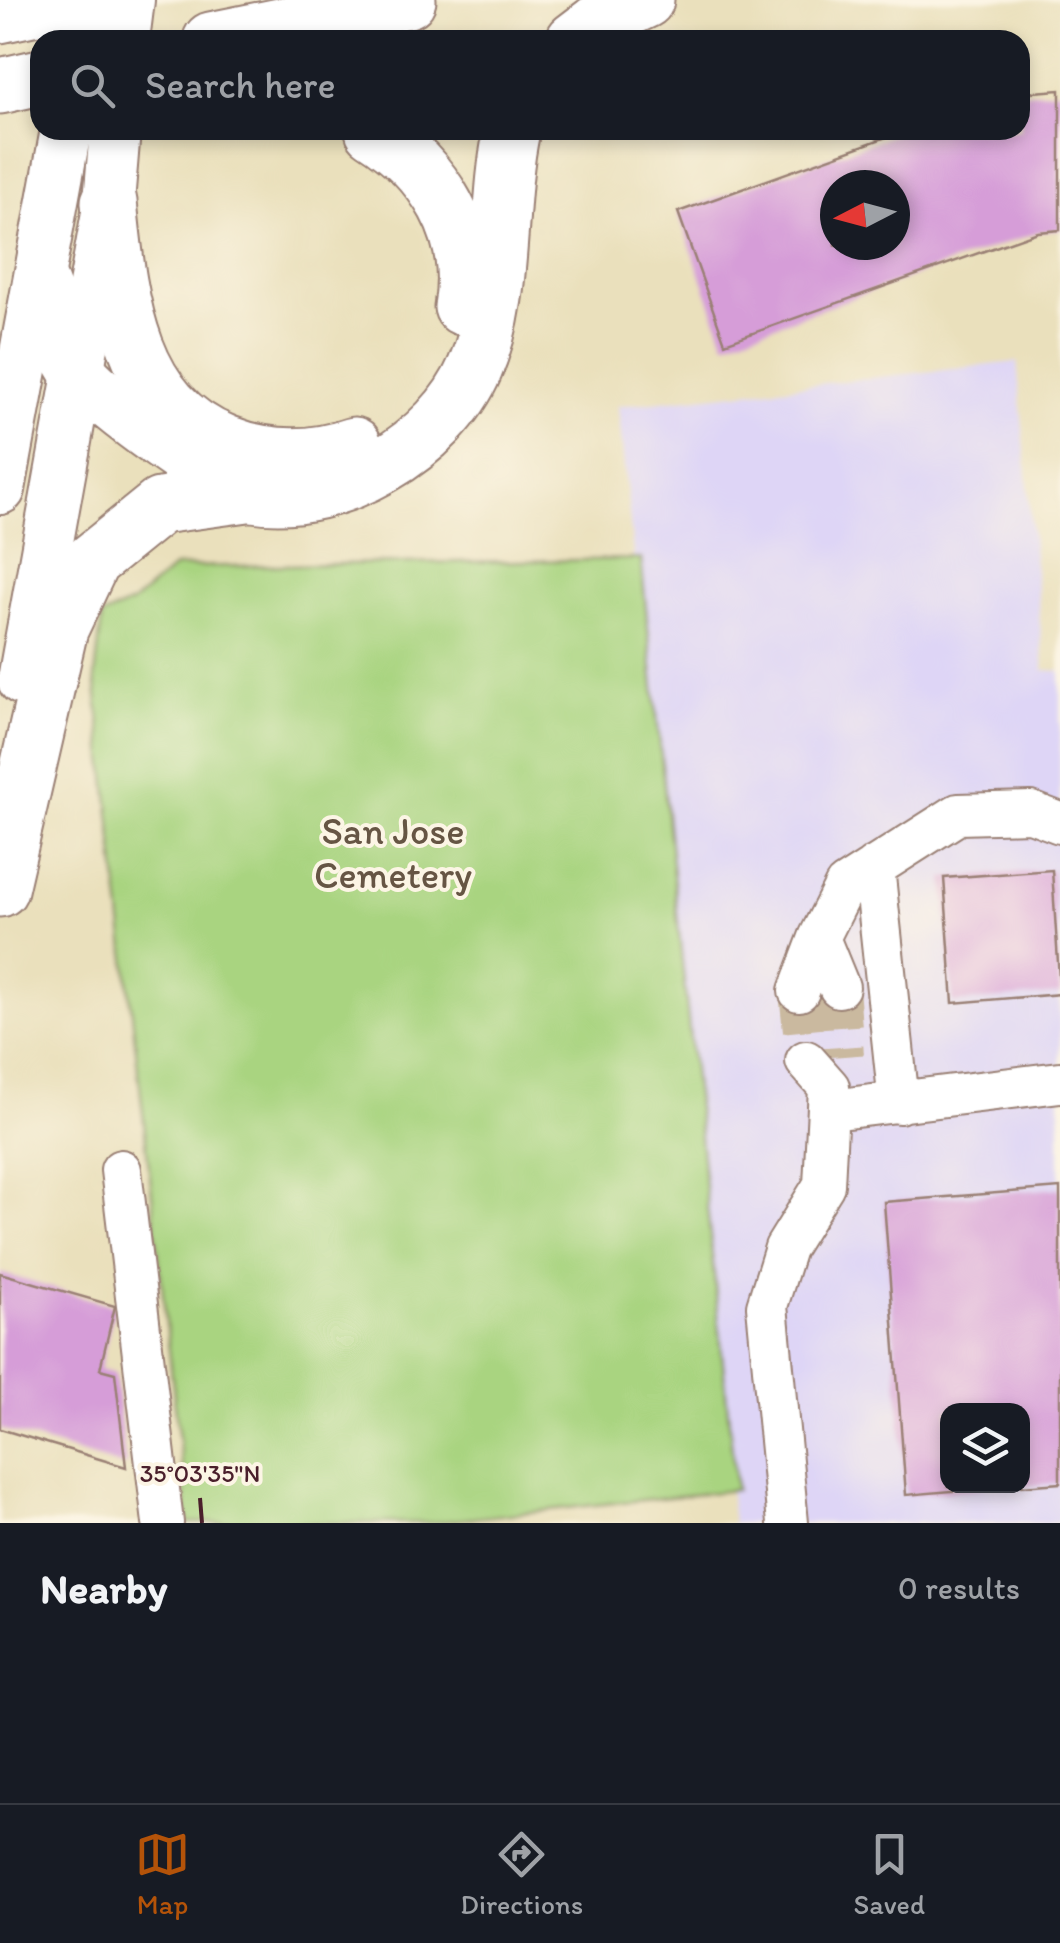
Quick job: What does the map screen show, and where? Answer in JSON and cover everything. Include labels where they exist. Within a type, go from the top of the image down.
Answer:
[{"type":"highway","points":[[0,15],[69,0]]},
{"type":"highway","points":[[258,30],[408,0]]},
{"type":"highway","points":[[587,30],[646,0]]},
{"type":"highway","points":[[0,86],[30,78]]},
{"type":"highway","points":[[109,202],[118,281],[131,335],[147,376],[176,415],[208,436],[245,451],[282,458],[328,454],[376,438],[412,411],[439,379],[458,334],[465,292],[461,234],[414,160],[387,140]]},
{"type":"highway","points":[[0,889],[60,628],[92,561],[160,506],[246,494],[274,497],[340,484],[383,468],[423,441],[451,410],[474,370],[492,319],[503,172],[510,140]]},
{"type":"highway","points":[[40,284],[79,374],[120,413],[246,494]]},
{"type":"main road","points":[[77,30],[80,0]]},
{"type":"main road","points":[[125,30],[128,0]]},
{"type":"main road","points":[[0,489],[64,140]]},
{"type":"main road","points":[[0,788],[32,640],[79,374],[109,202],[114,140]]},
{"type":"street","points":[[799,991],[845,886],[958,814],[1031,812],[1060,823]]},
{"type":"street","points":[[874,868],[899,1103]]},
{"type":"street","points":[[819,938],[839,987]]},
{"type":"street","points":[[788,1523],[767,1306],[785,1248],[824,1185],[828,1079],[899,1103],[1060,1082]]},
{"type":"street","points":[[120,1170],[163,1523]]},
{"type":"shaded area","points":[[1017,362],[1044,670],[1060,671],[1060,1523],[733,1523],[618,406]]},
{"type":"green space","name":"San Jose Cemetery","points":[[641,559],[736,1490],[428,1523],[188,1523],[95,677],[102,616],[132,603],[175,567]]},
{"type":"building","points":[[1060,90],[1060,230],[1038,232],[725,343],[678,212],[878,140],[1030,140],[1030,92]]},
{"type":"building","points":[[1052,870],[1060,994],[953,1003],[944,878]]},
{"type":"building","points":[[1060,1188],[1060,1483],[1030,1485],[1030,1403],[940,1403],[940,1492],[906,1495],[884,1202]]},
{"type":"building","points":[[0,1273],[115,1306],[100,1369],[115,1373],[126,1467],[0,1429]]},
{"type":"tunnel","points":[[839,987],[844,1056]]},
{"type":"tunnel","points":[[799,991],[806,1061]]}]
